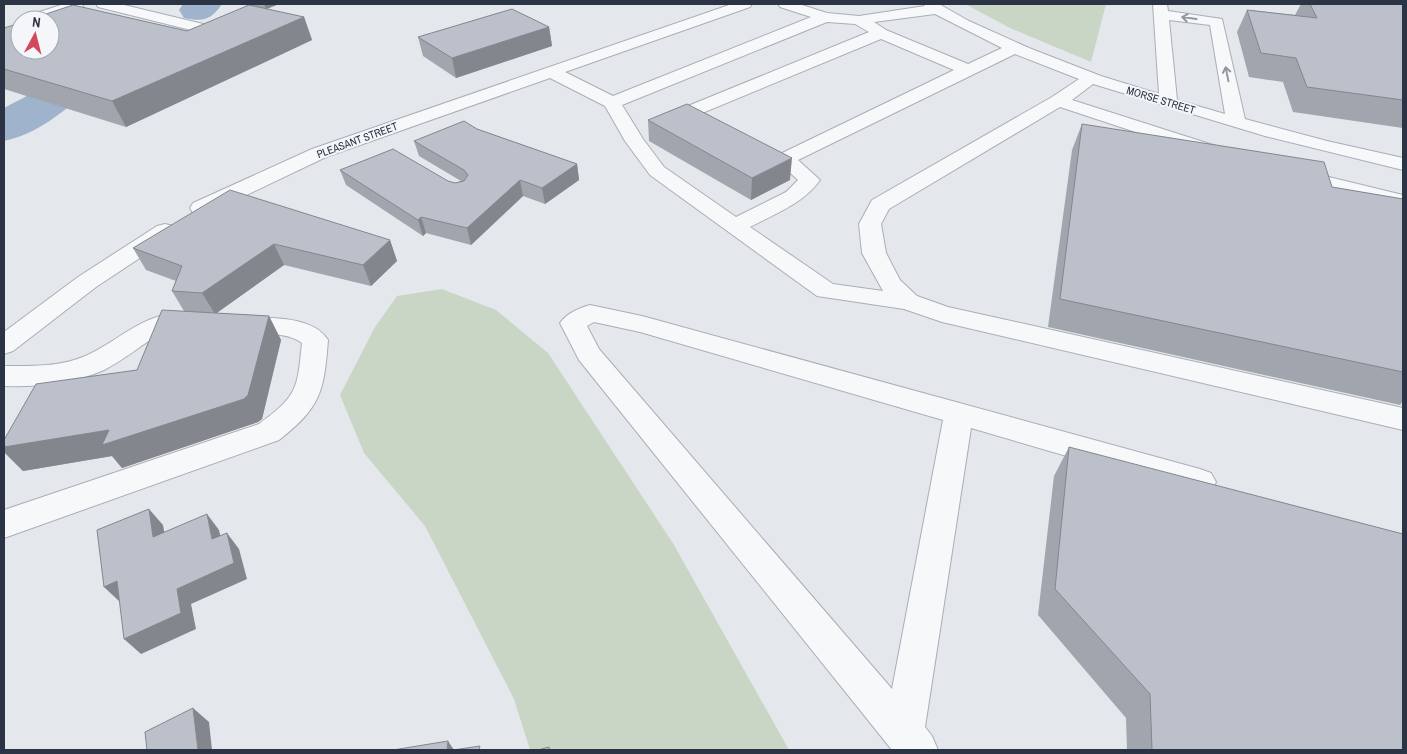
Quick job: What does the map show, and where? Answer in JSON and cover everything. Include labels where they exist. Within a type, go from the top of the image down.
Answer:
[{"type":"street","points":[[60,10],[78,4]]},
{"type":"street","points":[[103,4],[223,33]]},
{"type":"street","name":"PLEASANT STREET","points":[[4,345],[87,282],[183,219],[319,153],[378,142],[552,72],[745,4]]},
{"type":"street","points":[[785,4],[826,17],[859,20],[933,6]]},
{"type":"street","name":"MORSE STREET","points":[[933,6],[1014,48],[1091,78],[1236,122],[1403,164]]},
{"type":"street","points":[[1168,102],[1160,9],[1217,22],[1236,122]]},
{"type":"street","points":[[612,103],[826,17]]},
{"type":"street","points":[[859,20],[881,33],[968,70]]},
{"type":"street","points":[[676,106],[881,33]]},
{"type":"street","points":[[785,159],[1014,48]]},
{"type":"street","points":[[552,72],[612,103],[635,141],[657,171],[826,291],[908,302],[951,316],[1403,419]]},
{"type":"street","points":[[908,302],[890,284],[874,253],[870,224],[880,205],[1058,101],[1091,78]]},
{"type":"street","points":[[644,90],[706,121]]},
{"type":"street","points":[[1058,101],[1229,156]]},
{"type":"street","points":[[735,226],[793,196],[810,180],[785,159],[768,151]]},
{"type":"street","points":[[1275,169],[1403,201]]},
{"type":"street","points":[[911,742],[588,354],[573,323],[590,313],[642,324],[1224,489]]},
{"type":"street","points":[[4,376],[41,377],[67,373],[113,353],[152,327],[168,322],[290,329],[308,334],[314,340],[310,388],[303,403],[292,415],[269,432],[4,524]]},
{"type":"street","points":[[911,742],[959,414]]},
{"type":"green space","points":[[965,4],[1106,4],[1091,62],[1010,28]]},
{"type":"green space","points":[[442,289],[496,310],[548,353],[674,545],[789,750],[530,750],[514,699],[425,526],[364,453],[340,395],[375,327],[397,296]]},
{"type":"building","points":[[1310,4],[1403,4],[1403,100],[1307,87],[1296,58],[1261,53],[1247,10],[1317,18]]},
{"type":"building","points":[[73,5],[187,31],[249,5],[304,17],[112,101],[4,69],[4,28],[10,26],[10,60],[60,60],[60,10],[58,10]]},
{"type":"building","points":[[512,9],[549,27],[452,58],[418,37]]},
{"type":"building","points":[[687,104],[792,158],[752,178],[648,120]]},
{"type":"building","points":[[464,121],[477,129],[577,164],[542,188],[520,180],[467,228],[421,217],[418,220],[340,170],[393,149],[448,181],[455,183],[464,181],[468,175],[464,170],[414,141]]},
{"type":"building","points":[[1082,124],[1324,162],[1332,187],[1403,199],[1403,372],[1060,299]]},
{"type":"building","points":[[230,190],[390,240],[363,265],[274,244],[202,293],[172,291],[182,266],[133,248]]},
{"type":"building","points":[[162,310],[269,316],[248,395],[244,399],[102,445],[109,430],[4,447],[4,440],[36,384],[137,370]]},
{"type":"building","points":[[1069,447],[1403,534],[1403,750],[1152,750],[1150,694],[1055,589]]},
{"type":"building","points":[[149,509],[153,537],[207,514],[212,539],[227,533],[234,563],[177,589],[181,613],[124,639],[117,581],[104,587],[97,530]]},
{"type":"building","points":[[193,708],[198,750],[147,750],[145,732]]},
{"type":"building","points":[[448,741],[447,750],[393,750]]},
{"type":"building","points":[[480,746],[479,750],[453,750]]},
{"type":"building","points":[[549,747],[550,750],[538,750]]},
{"type":"waterway","points":[[197,10],[204,4]]},
{"type":"waterway","points":[[4,127],[54,98],[98,61],[122,46]]}]
